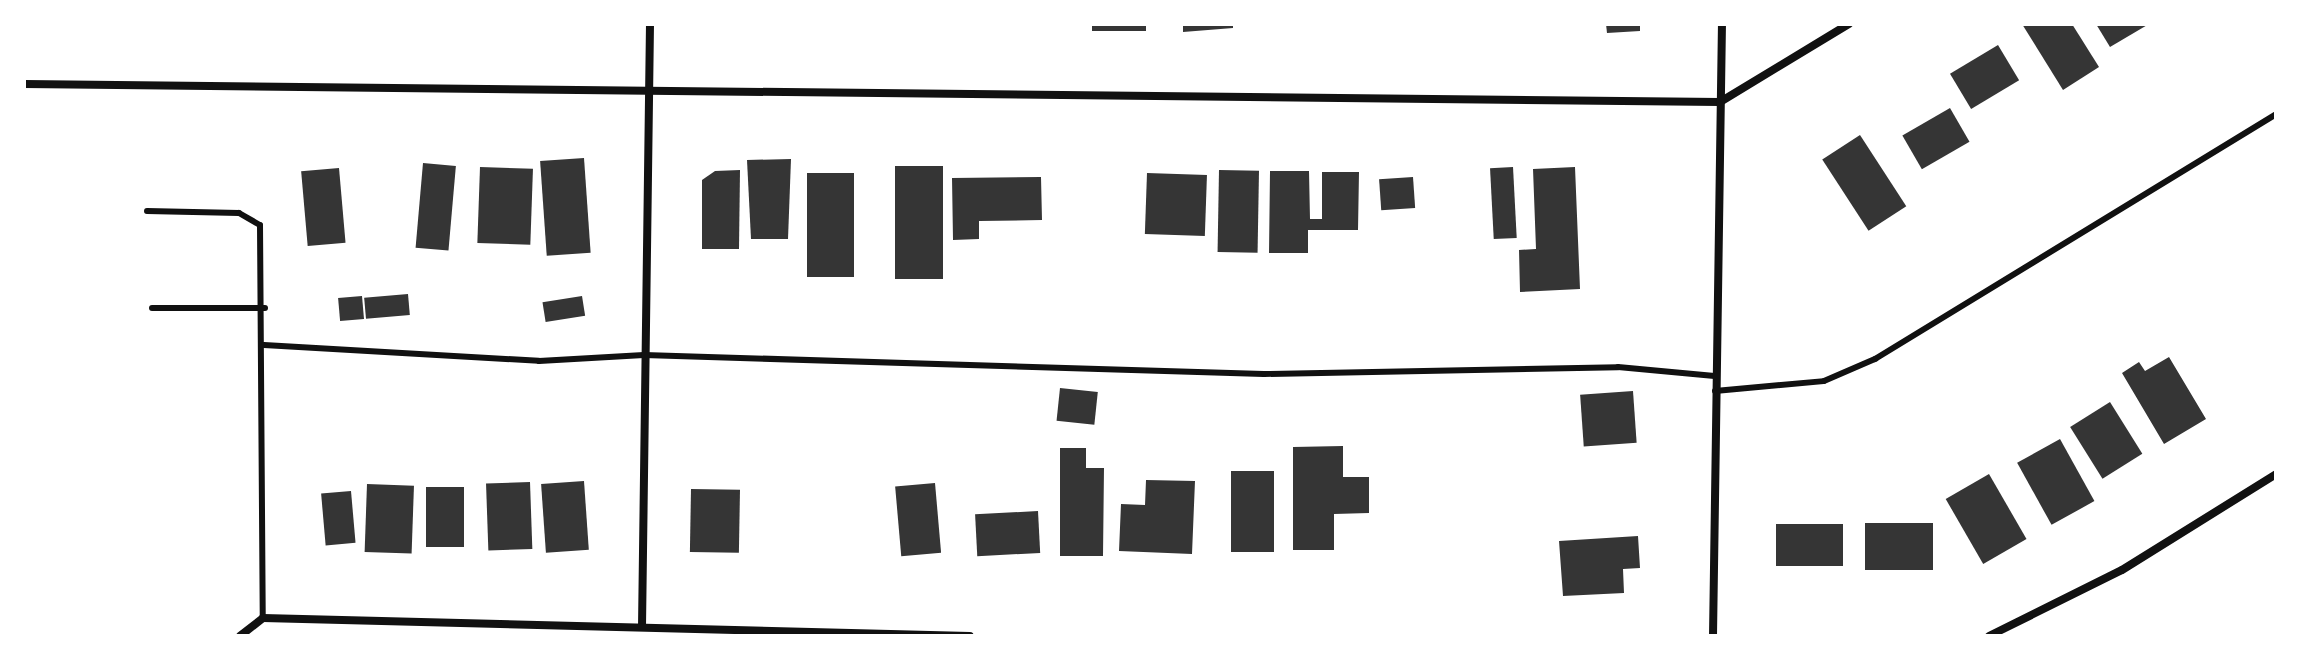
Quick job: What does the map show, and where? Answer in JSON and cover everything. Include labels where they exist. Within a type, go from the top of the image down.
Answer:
[{"type":"street","points":[[642,627],[650,24]]},
{"type":"street","points":[[1713,636],[1722,24]]},
{"type":"street","points":[[24,84],[1720,102],[1849,24]]},
{"type":"street","points":[[1989,636],[2122,570],[2276,474]]},
{"type":"street","points":[[240,636],[263,618],[970,636]]},
{"type":"lane","points":[[1715,391],[1824,381],[1875,359],[2276,114]]},
{"type":"lane","points":[[147,211],[239,213],[260,225],[265,308],[263,618]]},
{"type":"lane","points":[[152,308],[265,308]]},
{"type":"lane","points":[[264,345],[539,361],[644,355],[1249,374],[1618,367],[1715,376]]},
{"type":"building","points":[[1092,24],[1146,24],[1146,31],[1092,31]]},
{"type":"building","points":[[1183,24],[1233,24],[1233,28],[1183,32]]},
{"type":"building","points":[[1606,24],[1640,24],[1640,31],[1607,33]]},
{"type":"building","points":[[2022,24],[2072,24],[2099,67],[2063,90]]},
{"type":"building","points":[[2096,24],[2149,24],[2110,47]]},
{"type":"building","points":[[1998,45],[2019,80],[1971,109],[1950,74]]},
{"type":"building","points":[[1950,108],[1970,142],[1922,169],[1902,136]]},
{"type":"building","points":[[1860,135],[1906,206],[1869,231],[1822,160]]},
{"type":"building","points":[[584,158],[591,253],[547,256],[540,161]]},
{"type":"building","points":[[791,159],[788,239],[751,239],[747,160]]},
{"type":"building","points":[[423,163],[456,166],[448,251],[416,248]]},
{"type":"building","points":[[895,166],[943,166],[943,279],[895,279]]},
{"type":"building","points":[[480,167],[533,169],[530,245],[477,243]]},
{"type":"building","points":[[1513,167],[1517,238],[1494,239],[1490,168]]},
{"type":"building","points":[[1575,167],[1580,289],[1520,292],[1519,250],[1536,249],[1533,169]]},
{"type":"building","points":[[339,168],[346,243],[308,246],[301,171]]},
{"type":"building","points":[[740,170],[739,249],[702,249],[702,180],[715,171]]},
{"type":"building","points":[[1219,170],[1259,171],[1258,253],[1218,252]]},
{"type":"building","points":[[1270,171],[1309,171],[1310,219],[1322,219],[1322,172],[1359,172],[1358,230],[1308,230],[1308,253],[1269,253]]},
{"type":"building","points":[[807,173],[854,173],[854,277],[807,277]]},
{"type":"building","points":[[1147,173],[1207,175],[1205,236],[1145,234]]},
{"type":"building","points":[[1041,177],[1042,220],[979,221],[979,239],[953,240],[952,178]]},
{"type":"building","points":[[1413,177],[1415,208],[1381,210],[1379,179]]},
{"type":"building","points":[[408,294],[410,315],[366,319],[364,298]]},
{"type":"building","points":[[362,296],[364,319],[340,321],[338,298]]},
{"type":"building","points":[[582,296],[585,316],[546,322],[542,302]]},
{"type":"building","points":[[2169,357],[2206,419],[2164,444],[2122,373],[2139,362],[2145,371]]},
{"type":"building","points":[[1060,388],[1098,392],[1094,425],[1057,421]]},
{"type":"building","points":[[1633,391],[1637,443],[1584,447],[1580,395]]},
{"type":"building","points":[[2110,402],[2142,454],[2102,479],[2070,427]]},
{"type":"building","points":[[2060,439],[2094,501],[2052,525],[2017,463]]},
{"type":"building","points":[[1343,446],[1343,477],[1369,477],[1369,513],[1334,514],[1334,550],[1293,550],[1293,447]]},
{"type":"building","points":[[1060,448],[1086,448],[1086,468],[1104,468],[1103,556],[1060,556]]},
{"type":"building","points":[[1231,471],[1274,471],[1274,552],[1231,552]]},
{"type":"building","points":[[1989,474],[2026,539],[1983,564],[1946,499]]},
{"type":"building","points":[[1146,480],[1195,481],[1192,554],[1119,551],[1121,504],[1145,505]]},
{"type":"building","points":[[584,481],[589,550],[546,553],[541,484]]},
{"type":"building","points":[[530,482],[532,549],[488,550],[486,484]]},
{"type":"building","points":[[935,483],[941,553],[901,556],[895,486]]},
{"type":"building","points":[[367,484],[414,486],[412,554],[365,552]]},
{"type":"building","points":[[426,487],[464,487],[464,547],[426,547]]},
{"type":"building","points":[[691,489],[740,490],[739,553],[690,552]]},
{"type":"building","points":[[351,491],[356,543],[326,545],[321,494]]},
{"type":"building","points":[[1038,511],[1040,553],[977,556],[975,514]]},
{"type":"building","points":[[1865,523],[1933,523],[1933,570],[1865,570]]},
{"type":"building","points":[[1776,524],[1843,524],[1843,566],[1776,566]]},
{"type":"building","points":[[1638,536],[1640,568],[1623,569],[1624,593],[1563,596],[1559,541]]}]
